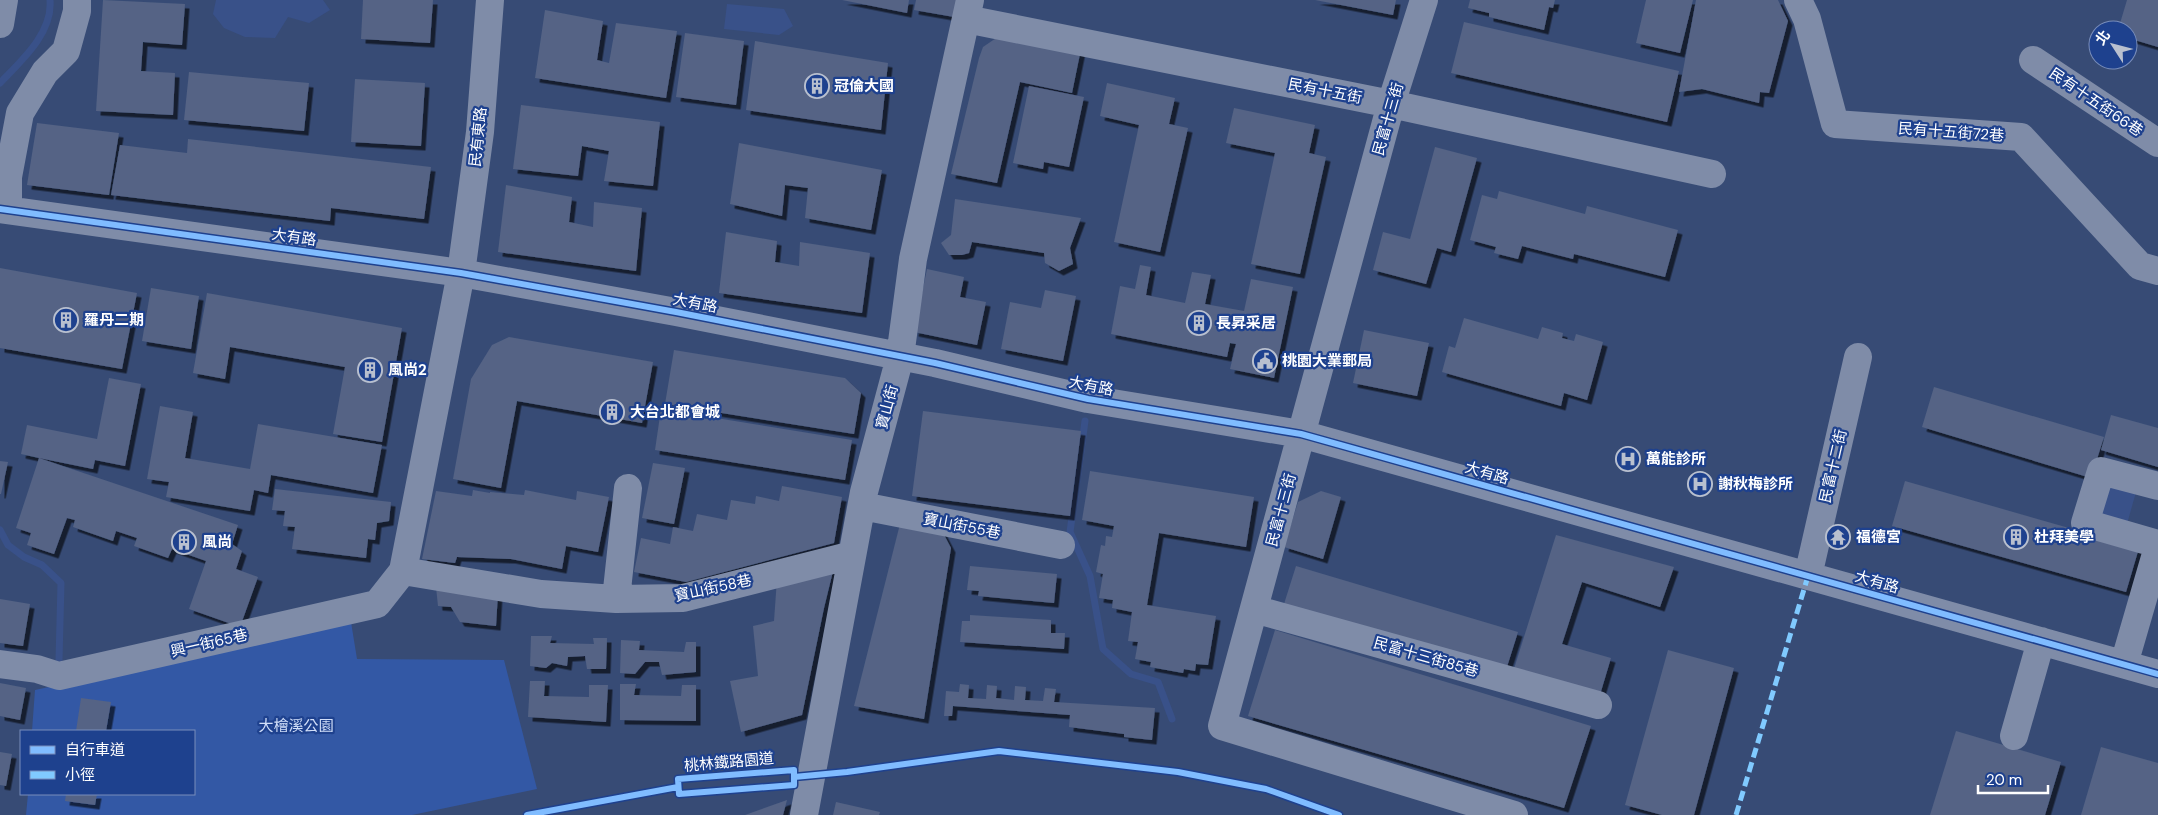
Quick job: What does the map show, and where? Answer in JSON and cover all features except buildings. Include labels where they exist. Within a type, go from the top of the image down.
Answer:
[{"type":"street","points":[[0,24],[4,0]]},
{"type":"street","points":[[4,210],[20,113],[45,72],[66,51],[77,11],[77,0]]},
{"type":"street","name":"民有東路","points":[[461,274],[480,132],[490,0]]},
{"type":"street","name":"民富十三街","points":[[1424,0],[1391,104],[1222,726],[1514,815]]},
{"type":"street","name":"民有十五街72巷","points":[[1798,0],[1807,19],[1835,124],[2021,137],[2149,268]]},
{"type":"street","name":"民有十五街","points":[[968,10],[1712,174]]},
{"type":"street","name":"寶山街","points":[[804,815],[852,555],[862,506],[900,357],[913,259],[968,10]]},
{"type":"street","name":"民有十五街66巷","points":[[2034,60],[2158,144]]},
{"type":"street","name":"大有路","points":[[4,210],[461,274],[676,312],[935,363],[1088,399],[1301,434],[2158,674]]},
{"type":"street","name":"興一街65巷","points":[[0,664],[37,669],[58,676],[212,643],[377,604],[403,571],[461,274]]},
{"type":"street","name":"民富十二街","points":[[1808,576],[1858,357]]},
{"type":"street","points":[[2124,664],[2158,545],[2085,523],[2101,471],[2158,486]]},
{"type":"street","points":[[616,599],[628,488]]},
{"type":"street","name":"寶山街55巷","points":[[862,506],[1062,545]]},
{"type":"street","name":"寶山街58巷","points":[[403,571],[541,594],[616,599],[683,598],[852,555]]},
{"type":"street","name":"民富十三街85巷","points":[[1254,609],[1598,705]]},
{"type":"street","points":[[2014,736],[2041,641]]},
{"type":"green space","name":"大檜溪公園","points":[[351,622],[357,659],[504,660],[537,789],[412,815],[26,815],[28,795],[195,795],[195,730],[32,730],[35,690]]},
{"type":"shaded area","points":[[216,0],[323,0],[330,10],[309,23],[288,17],[275,38],[245,37],[224,28],[213,14]]},
{"type":"shaded area","points":[[727,4],[784,9],[793,26],[779,35],[724,29]]},
{"type":"shaded area","points":[[2103,475],[2138,485],[2125,531],[2090,521]]},
{"type":"waterway","points":[[0,83],[26,56],[41,35],[50,12],[50,0]]},
{"type":"waterway","points":[[1085,421],[1070,532],[1090,576],[1103,649],[1131,674],[1158,682],[1172,719]]},
{"type":"waterway","points":[[0,530],[8,545],[24,557],[42,565],[61,583],[59,660]]},
{"type":"marked path","points":[[1736,815],[1808,576]]},
{"type":"cycle path","points":[[0,209],[461,273],[676,312],[935,363],[1088,399],[1301,434],[2158,674]]},
{"type":"cycle path","points":[[794,777],[847,772],[999,751],[1178,772],[1266,789],[1339,815]]},
{"type":"cycle path","name":"桃林鐵路園道","points":[[794,770],[794,785],[679,794],[678,779],[794,770]]},
{"type":"cycle path","points":[[527,815],[678,787]]},
{"type":"place","name":"冠倫大國","points":[[817,86]]},
{"type":"place","name":"羅丹二期","points":[[66,320]]},
{"type":"place","name":"長昇采居","points":[[1199,323]]},
{"type":"place","name":"桃園大業郵局","points":[[1265,361]]},
{"type":"place","name":"風尚2","points":[[370,370]]},
{"type":"place","name":"大台北都會城","points":[[612,412]]},
{"type":"place","name":"萬能診所","points":[[1628,459]]},
{"type":"place","name":"謝秋梅診所","points":[[1700,484]]},
{"type":"place","name":"福德宮","points":[[1838,537]]},
{"type":"place","name":"杜拜美學","points":[[2016,537]]},
{"type":"place","name":"風尚","points":[[184,542]]}]
